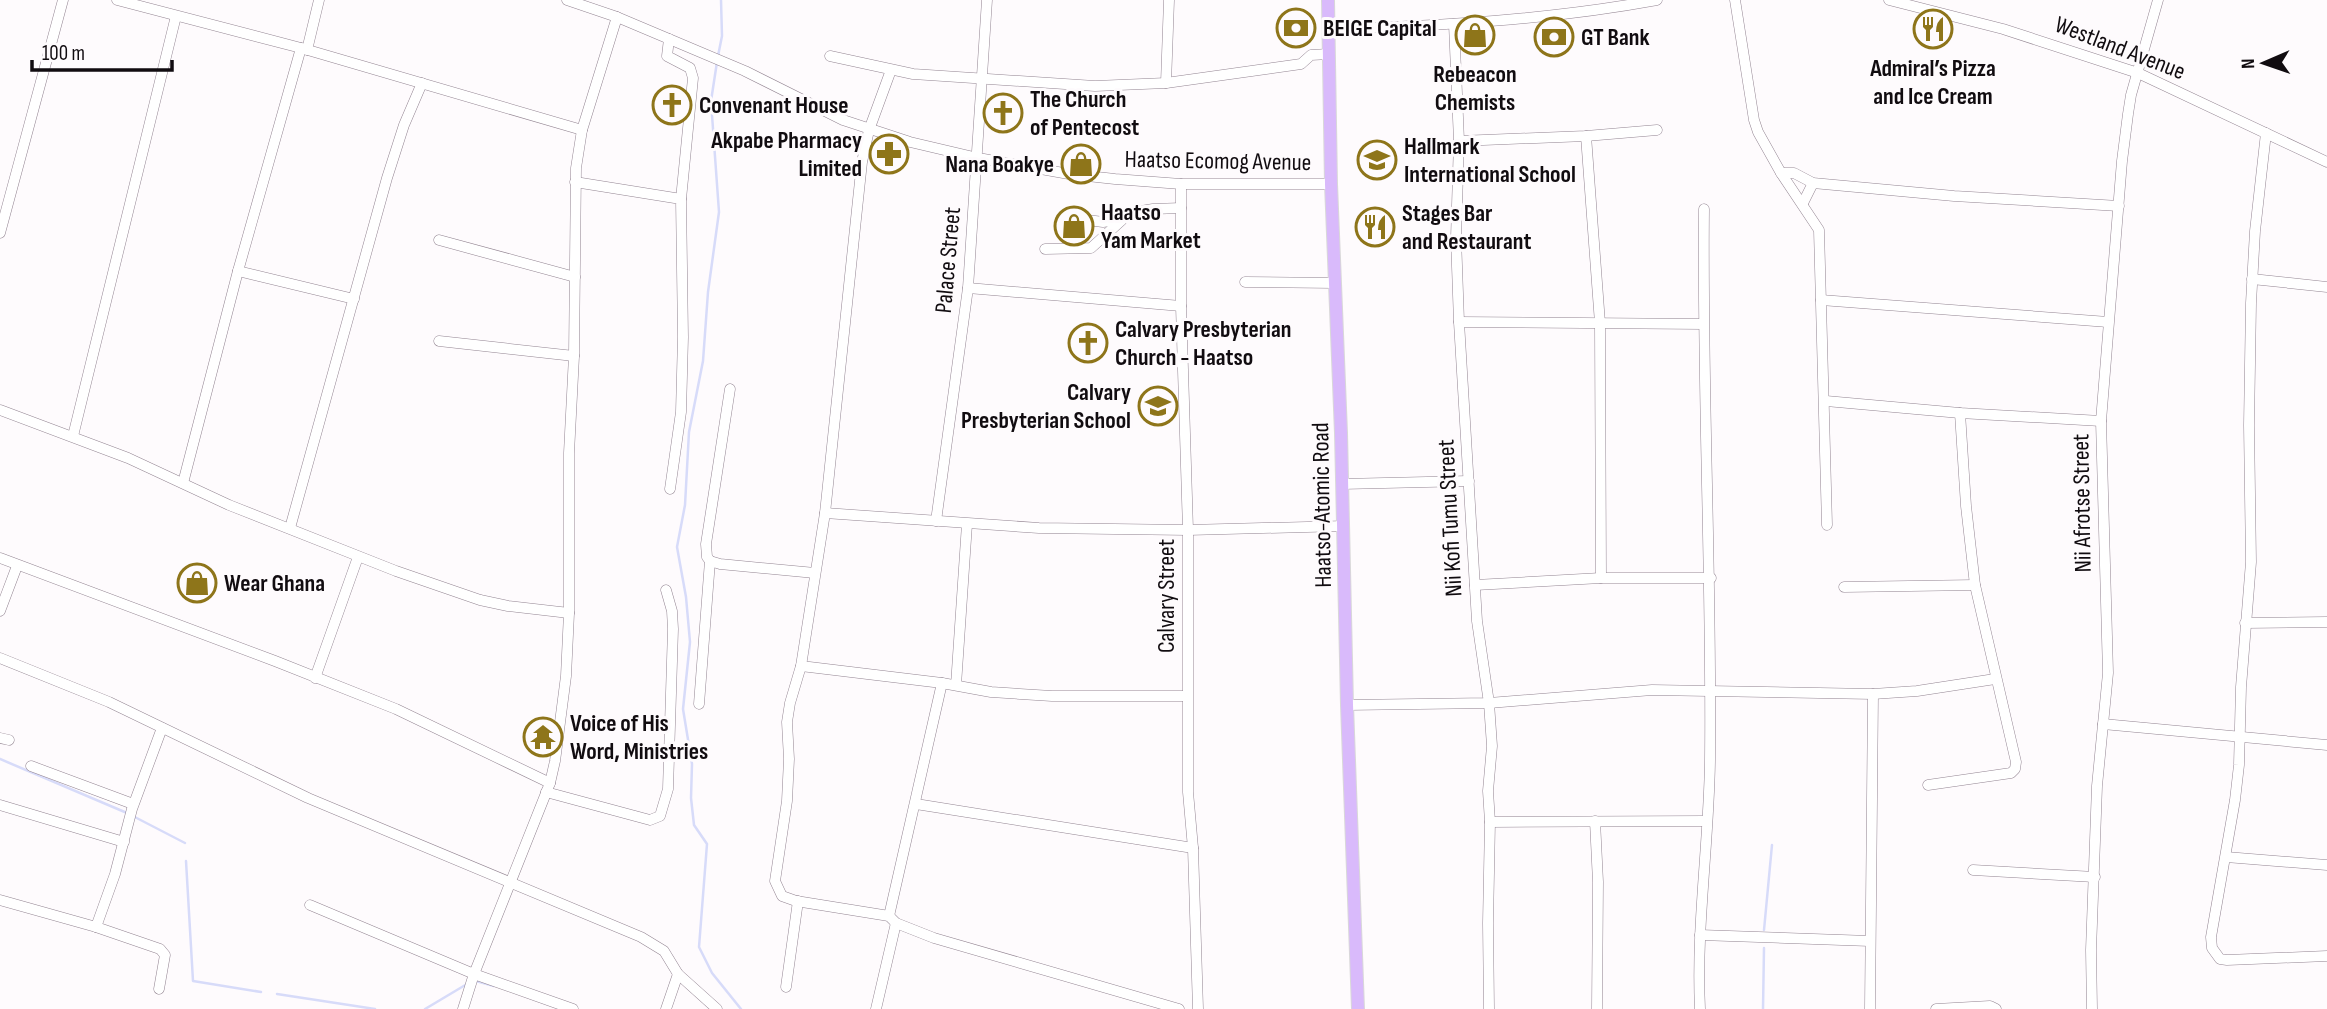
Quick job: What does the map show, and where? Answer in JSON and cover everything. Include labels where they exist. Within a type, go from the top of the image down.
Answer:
[{"type":"main road","name":"Haatso-Atomic Road","points":[[1328,0],[1331,184],[1344,526],[1357,1009]]},
{"type":"street","points":[[0,233],[63,0]]},
{"type":"street","points":[[117,0],[304,49],[582,130]]},
{"type":"street","points":[[183,483],[238,271],[319,0]]},
{"type":"street","name":"Haatso Ecomog Avenue","points":[[566,0],[617,17],[745,71],[843,120],[869,130],[978,158],[1069,174],[1181,184],[1331,184]]},
{"type":"street","name":"Palace Street","points":[[936,521],[968,289],[987,0]]},
{"type":"street","points":[[1166,83],[1169,0]]},
{"type":"street","points":[[1329,29],[1454,24],[1570,15],[1657,0]]},
{"type":"street","points":[[1735,0],[1758,132],[1781,173],[1819,230],[1826,401],[1827,525]]},
{"type":"street","name":"Westland Avenue","points":[[1889,0],[1921,4],[2138,73],[2327,162]]},
{"type":"street","name":"Nii Afrotse Street","points":[[2092,1009],[2091,950],[2098,756],[2108,674],[2101,421],[2128,114],[2158,0]]},
{"type":"street","points":[[73,436],[176,16]]},
{"type":"street","points":[[463,1009],[509,882],[548,787],[566,676],[577,153],[617,17]]},
{"type":"street","name":"Nii Kofi Tumu Street","points":[[1454,24],[1459,141],[1456,238],[1459,322],[1475,585],[1492,746],[1488,791],[1489,1009]]},
{"type":"street","points":[[669,39],[667,56],[690,68],[693,78],[681,199],[681,412],[670,489]]},
{"type":"street","points":[[830,56],[914,74],[1095,86],[1166,83],[1301,64],[1311,55],[1329,54]]},
{"type":"street","points":[[891,70],[869,130],[858,188],[825,513],[801,666],[787,722],[787,801],[775,881],[782,896],[893,919],[934,938],[1179,1009]]},
{"type":"street","points":[[290,528],[387,178],[404,125],[422,83]]},
{"type":"street","points":[[1459,141],[1657,130]]},
{"type":"street","points":[[2266,133],[2252,279],[2249,425],[2251,562],[2241,687],[2241,736],[2235,800],[2211,948],[2216,955],[2227,960],[2327,956]]},
{"type":"street","points":[[1586,136],[1600,323],[1601,578]]},
{"type":"street","points":[[1781,173],[1794,173],[1813,183],[1954,196],[2119,206]]},
{"type":"street","points":[[575,182],[681,199]]},
{"type":"street","points":[[1803,203],[1813,183]]},
{"type":"street","name":"Calvary Street","points":[[1181,184],[1181,306],[1188,530],[1188,792],[1193,848],[1198,1009]]},
{"type":"street","points":[[1045,249],[1091,248],[1122,219],[1135,212],[1181,208]]},
{"type":"street","points":[[1700,1009],[1700,935],[1707,821],[1711,578],[1703,324],[1704,209]]},
{"type":"street","points":[[1063,216],[1103,222],[1122,219]]},
{"type":"street","points":[[439,240],[575,277]]},
{"type":"street","points":[[238,271],[354,299]]},
{"type":"street","points":[[2252,279],[2327,287]]},
{"type":"street","points":[[1245,282],[1335,283]]},
{"type":"street","points":[[968,289],[1181,306]]},
{"type":"street","points":[[1821,300],[2108,322]]},
{"type":"street","points":[[1459,322],[1703,324]]},
{"type":"street","points":[[439,341],[574,356]]},
{"type":"street","points":[[699,704],[710,561],[706,544],[730,389]]},
{"type":"street","points":[[1826,401],[1960,413],[2101,421]]},
{"type":"street","points":[[0,410],[128,458],[229,505],[358,557],[480,600],[569,613]]},
{"type":"street","points":[[1928,785],[2011,773],[2016,762],[1975,585],[1966,506],[1960,413]]},
{"type":"street","points":[[1342,484],[1469,481]]},
{"type":"street","points":[[825,513],[1039,528],[1188,530],[1344,526]]},
{"type":"street","points":[[956,685],[967,524]]},
{"type":"street","points":[[315,678],[358,557]]},
{"type":"street","points":[[0,558],[396,709],[548,787],[650,820],[660,816],[668,789],[672,611],[666,590]]},
{"type":"street","points":[[710,561],[720,565],[816,573]]},
{"type":"street","points":[[0,611],[17,566]]},
{"type":"street","points":[[1475,585],[1601,578],[1711,578]]},
{"type":"street","points":[[1844,587],[1975,585]]},
{"type":"street","points":[[2245,623],[2327,622]]},
{"type":"street","points":[[0,658],[109,702],[308,799],[641,937],[664,951],[678,974],[717,1009]]},
{"type":"street","points":[[801,666],[942,683],[991,692],[1052,696],[1187,696]]},
{"type":"street","points":[[1347,705],[1489,703],[1652,690],[1874,694],[1917,691],[1995,678]]},
{"type":"street","points":[[876,1009],[942,683]]},
{"type":"street","points":[[1870,1009],[1874,694]]},
{"type":"street","points":[[2104,724],[2327,745]]},
{"type":"street","points":[[96,927],[116,874],[132,807],[162,728]]},
{"type":"street","points":[[31,766],[132,807]]},
{"type":"street","points":[[916,804],[1193,848]]},
{"type":"street","points":[[0,805],[124,842]]},
{"type":"street","points":[[1595,821],[1598,882],[1597,1009]]},
{"type":"street","points":[[1490,822],[1707,821]]},
{"type":"street","points":[[2226,857],[2327,865]]},
{"type":"street","points":[[1973,870],[2095,877]]},
{"type":"street","points":[[0,900],[96,927],[160,949],[165,955],[159,989]]},
{"type":"street","points":[[786,987],[798,901]]},
{"type":"street","points":[[310,905],[474,974],[573,1009]]},
{"type":"street","points":[[1700,935],[1870,941]]},
{"type":"street","points":[[666,1009],[678,974]]},
{"type":"street","points":[[1936,1009],[1990,1006],[1996,1009]]},
{"type":"waterway","points":[[718,56],[722,36],[721,0]]},
{"type":"waterway","points":[[717,62],[711,101],[719,212],[708,292],[703,361],[689,432],[685,505],[677,547],[686,597],[690,642],[683,709],[692,764],[691,798],[694,825],[707,844],[699,947],[712,973],[741,1009]]},
{"type":"waterway","points":[[0,759],[127,813],[185,843]]},
{"type":"waterway","points":[[1764,930],[1772,845]]},
{"type":"waterway","points":[[186,861],[193,981],[261,992]]},
{"type":"waterway","points":[[1763,1009],[1764,948]]},
{"type":"waterway","points":[[476,981],[494,986]]},
{"type":"waterway","points":[[425,1009],[467,984]]},
{"type":"waterway","points":[[277,994],[375,1009]]},
{"type":"place","name":"BEIGE Capital","points":[[1296,28]]},
{"type":"place","name":"Admiral’s Pizza and Ice Cream","points":[[1933,29]]},
{"type":"place","name":"Rebeacon Chemists","points":[[1475,35]]},
{"type":"place","name":"GT Bank","points":[[1554,37]]},
{"type":"place","name":"Convenant House","points":[[672,105]]},
{"type":"place","name":"The Church of Pentecost","points":[[1003,113]]},
{"type":"place","name":"Akpabe Pharmacy Limited","points":[[889,154]]},
{"type":"place","name":"Hallmark International School","points":[[1377,160]]},
{"type":"place","name":"Nana Boakye","points":[[1081,164]]},
{"type":"place","name":"Haatso Yam Market","points":[[1074,226]]},
{"type":"place","name":"Stages Bar and Restaurant","points":[[1375,227]]},
{"type":"place","name":"Calvary Presbyterian Church - Haatso","points":[[1088,343]]},
{"type":"place","name":"Calvary Presbyterian School","points":[[1158,406]]},
{"type":"place","name":"Wear Ghana","points":[[197,583]]},
{"type":"place","name":"Voice of His Word, Ministries","points":[[543,737]]}]
